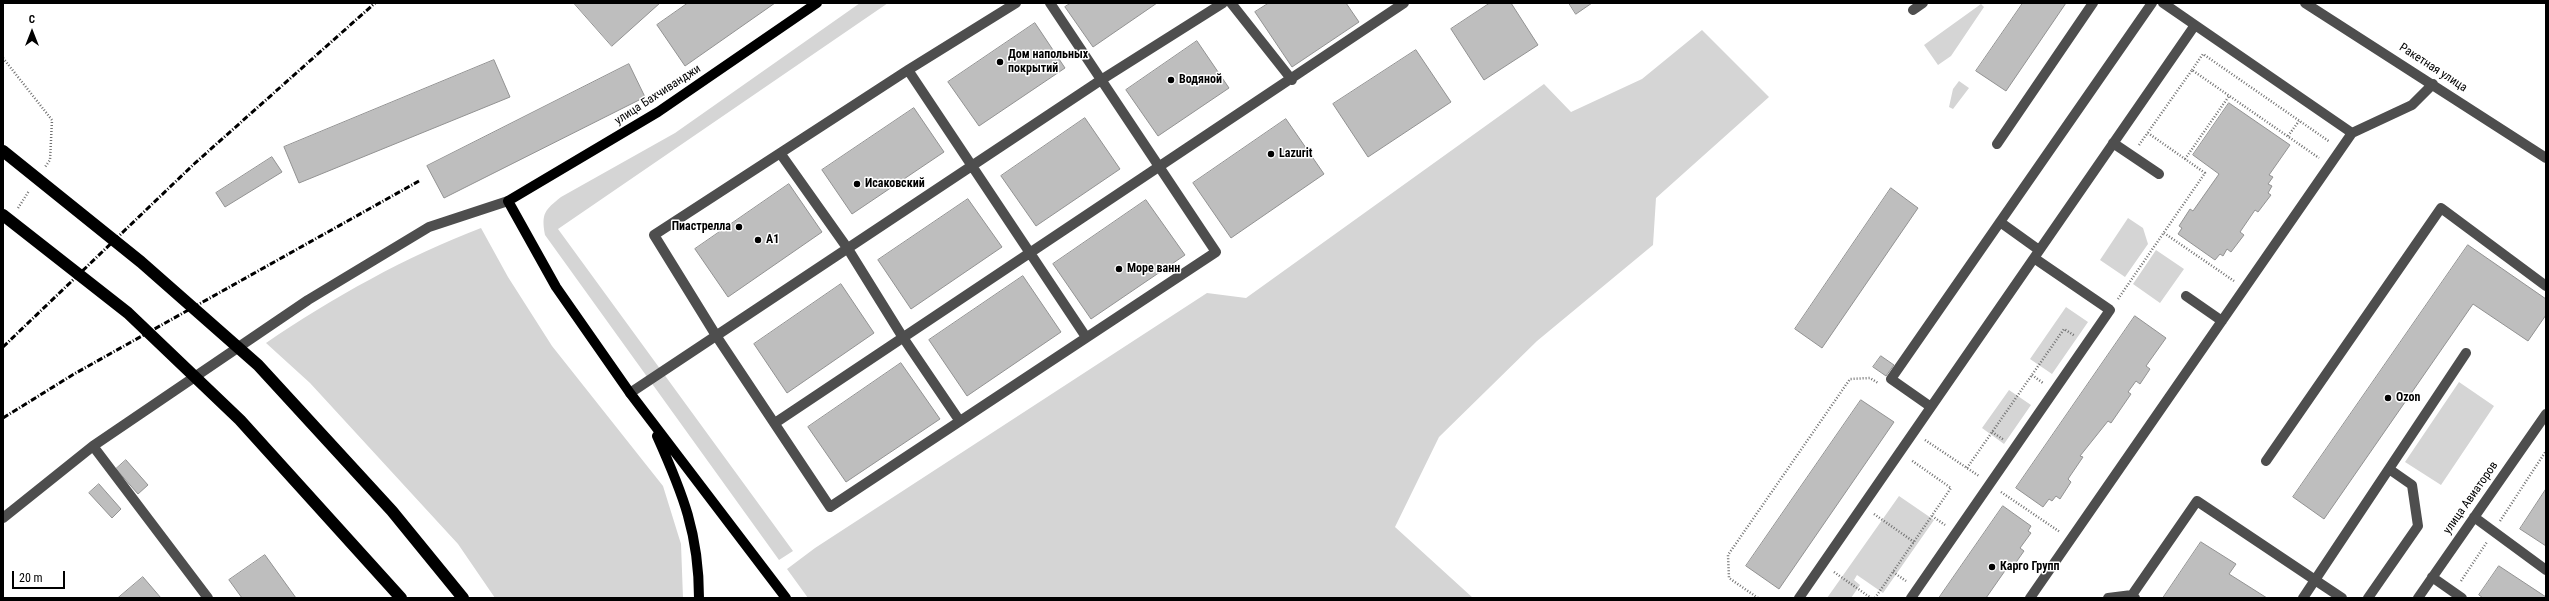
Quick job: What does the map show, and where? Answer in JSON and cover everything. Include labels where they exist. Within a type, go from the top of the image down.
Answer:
[{"type":"highway","points":[[3,151],[141,262],[258,365],[392,511],[462,598]]},
{"type":"highway","points":[[3,215],[128,314],[240,420],[401,598]]},
{"type":"main road","name":"улица Бахчиванджи","points":[[508,201],[658,112],[817,3]]},
{"type":"main road","points":[[508,201],[556,287],[651,422],[785,598]]},
{"type":"main road","points":[[651,422],[682,494],[692,526],[697,552],[699,598]]},
{"type":"street","points":[[1016,3],[908,70],[654,235],[717,337],[830,507],[959,420],[1216,252],[1050,3]]},
{"type":"street","points":[[630,393],[972,168],[1101,80],[1223,3]]},
{"type":"street","points":[[1232,3],[1292,80]]},
{"type":"street","points":[[775,423],[902,336],[1158,166],[1292,80],[1404,3]]},
{"type":"street","points":[[1913,10],[1923,3]]},
{"type":"street","points":[[1997,144],[2093,3]]},
{"type":"street","points":[[1931,407],[1891,379],[2152,3]]},
{"type":"street","points":[[2163,3],[2352,133]]},
{"type":"street","name":"Ракетная улица","points":[[2305,3],[2546,158]]},
{"type":"street","points":[[1799,598],[2195,25]]},
{"type":"street","points":[[908,70],[1086,337]]},
{"type":"street","points":[[2030,598],[2352,133],[2412,105],[2433,84]]},
{"type":"street","points":[[2114,143],[2159,174]]},
{"type":"street","points":[[780,153],[848,249],[902,336],[959,420]]},
{"type":"street","points":[[3,518],[93,446],[308,300],[429,227],[508,201]]},
{"type":"street","points":[[2266,461],[2441,208],[2546,286]]},
{"type":"street","points":[[1910,598],[2110,310],[2037,254],[2000,222]]},
{"type":"street","points":[[2186,296],[2222,321]]},
{"type":"street","points":[[2303,598],[2466,353]]},
{"type":"street","name":"улица Авиаторов","points":[[2418,598],[2546,414]]},
{"type":"street","points":[[93,446],[208,598]]},
{"type":"street","points":[[2368,598],[2418,526],[2412,486],[2389,468]]},
{"type":"street","points":[[2108,598],[2133,596],[2197,501],[2342,598]]},
{"type":"street","points":[[2474,517],[2546,569]]},
{"type":"street","points":[[2432,577],[2462,598]]},
{"type":"path","points":[[2192,70],[2202,54],[2333,144]]},
{"type":"path","points":[[3,58],[52,120],[50,160],[41,173]]},
{"type":"path","points":[[2185,159],[2229,96]]},
{"type":"path","points":[[2288,136],[2299,121]]},
{"type":"path","points":[[2110,310],[2205,173],[2148,133]]},
{"type":"path","points":[[16,211],[33,186]]},
{"type":"path","points":[[2164,232],[2237,283]]},
{"type":"path","points":[[1967,468],[2064,329],[2086,344]]},
{"type":"path","points":[[1758,598],[1729,578],[1728,555],[1850,379],[1870,378]]},
{"type":"path","points":[[1914,431],[2063,534]]},
{"type":"path","points":[[1875,598],[1952,488],[1899,452]]},
{"type":"path","points":[[1862,506],[1914,542]]},
{"type":"path","points":[[1822,564],[1872,598]]},
{"type":"shaded area","points":[[860,3],[888,3],[558,229],[793,551],[779,560],[545,235],[544,217],[551,205],[561,197],[675,133]]},
{"type":"shaded area","points":[[1981,4],[1984,7],[1951,56],[1938,65],[1924,45]]},
{"type":"shaded area","points":[[1702,30],[1769,97],[1656,198],[1653,245],[1537,341],[1439,437],[1395,527],[1473,598],[808,598],[787,569],[815,548],[1207,293],[1246,298],[1544,84],[1571,112],[1642,79]]},
{"type":"shaded area","points":[[1959,81],[1969,88],[1953,109],[1949,107],[1953,89]]},
{"type":"shaded area","points":[[2128,218],[2143,228],[2148,244],[2125,277],[2100,260]]},
{"type":"shaded area","points":[[481,228],[508,277],[552,346],[663,486],[681,544],[683,598],[495,598],[458,544],[310,383],[266,343],[317,310],[370,279],[425,251]]},
{"type":"shaded area","points":[[2156,250],[2184,269],[2160,303],[2133,284]]},
{"type":"shaded area","points":[[2066,307],[2088,322],[2052,374],[2030,359]]},
{"type":"shaded area","points":[[2459,382],[2494,406],[2441,485],[2405,462]]},
{"type":"shaded area","points":[[2009,390],[2031,405],[2004,444],[1982,428]]},
{"type":"shaded area","points":[[1899,496],[1934,520],[1883,593],[1857,575],[1854,580],[1860,585],[1851,598],[1827,598]]},
{"type":"building","points":[[574,3],[660,3],[612,46]]},
{"type":"building","points":[[688,3],[775,3],[685,66],[657,25]]},
{"type":"building","points":[[1071,3],[1157,3],[1093,47],[1065,7]]},
{"type":"building","points":[[1269,3],[1346,3],[1359,22],[1292,67],[1255,12]]},
{"type":"building","points":[[1490,3],[1511,3],[1538,45],[1484,80],[1451,29]]},
{"type":"building","points":[[1569,3],[1592,3],[1576,14]]},
{"type":"building","points":[[2023,3],[2066,3],[2006,91],[1976,71]]},
{"type":"building","points":[[1035,23],[1065,68],[979,126],[948,82]]},
{"type":"building","points":[[1197,41],[1229,88],[1158,136],[1126,90]]},
{"type":"building","points":[[1416,50],[1451,102],[1368,157],[1333,104]]},
{"type":"building","points":[[494,60],[510,97],[299,183],[284,147]]},
{"type":"building","points":[[629,64],[645,97],[444,198],[427,166]]},
{"type":"building","points":[[2229,103],[2290,145],[2269,175],[2273,177],[2268,184],[2272,186],[2268,193],[2271,195],[2258,212],[2255,210],[2240,232],[2244,235],[2231,252],[2227,249],[2223,256],[2220,254],[2215,260],[2178,234],[2182,228],[2179,226],[2190,209],[2193,211],[2219,174],[2193,155]]},
{"type":"building","points":[[914,108],[944,152],[852,214],[822,170]]},
{"type":"building","points":[[1085,118],[1120,169],[1036,226],[1001,176]]},
{"type":"building","points":[[1286,119],[1324,174],[1231,238],[1193,183]]},
{"type":"building","points":[[272,157],[282,172],[225,207],[216,193]]},
{"type":"building","name":"A1","points":[[789,184],[822,232],[728,297],[695,249]]},
{"type":"building","points":[[1891,188],[1918,208],[1822,348],[1795,329]]},
{"type":"building","points":[[968,199],[1002,247],[911,309],[878,260]]},
{"type":"building","points":[[1146,200],[1185,255],[1091,319],[1053,264]]},
{"type":"building","points":[[2468,245],[2546,299],[2546,315],[2528,341],[2473,304],[2324,519],[2293,497]]},
{"type":"building","points":[[1023,276],[1061,332],[967,396],[929,340]]},
{"type":"building","points":[[841,284],[874,333],[787,393],[754,344]]},
{"type":"building","points":[[2135,316],[2166,338],[2146,366],[2150,369],[2140,384],[2136,381],[2128,392],[2131,394],[2111,423],[2108,421],[2080,456],[2083,457],[2068,479],[2071,482],[2060,499],[2056,496],[2052,501],[2049,499],[2043,507],[2016,488]]},
{"type":"building","points":[[1881,356],[1894,365],[1886,376],[1873,367]]},
{"type":"building","points":[[901,363],[940,419],[846,482],[808,427]]},
{"type":"building","points":[[1861,400],[1894,422],[1779,589],[1746,566]]},
{"type":"building","points":[[126,460],[148,485],[138,494],[116,469]]},
{"type":"building","points":[[99,484],[121,509],[112,518],[89,493]]},
{"type":"building","points":[[2546,489],[2546,546],[2520,529]]},
{"type":"building","points":[[2003,506],[2031,526],[2028,531],[2031,533],[2020,548],[2024,551],[2012,568],[2009,565],[1986,598],[1939,598]]},
{"type":"building","points":[[2201,542],[2236,564],[2229,574],[2267,598],[2163,598]]},
{"type":"building","points":[[265,555],[296,598],[242,598],[229,580]]},
{"type":"building","points":[[2499,566],[2546,598],[2483,598],[2479,595]]},
{"type":"building","points":[[143,577],[161,598],[118,598]]},
{"type":"railway","points":[[3,347],[194,164],[375,3]]},
{"type":"railway","points":[[3,418],[74,374],[419,181]]},
{"type":"place","name":"Дом напольных покрытий","points":[[1000,62]]},
{"type":"place","name":"Водяной","points":[[1171,80]]},
{"type":"place","name":"Lazurit","points":[[1271,154]]},
{"type":"place","name":"Исаковский","points":[[857,184]]},
{"type":"place","name":"Пиастрелла","points":[[739,227]]},
{"type":"place","name":"A1","points":[[758,240]]},
{"type":"place","name":"Море ванн","points":[[1119,269]]},
{"type":"place","name":"Ozon","points":[[2388,398]]},
{"type":"place","name":"Карго Групп","points":[[1992,567]]}]
